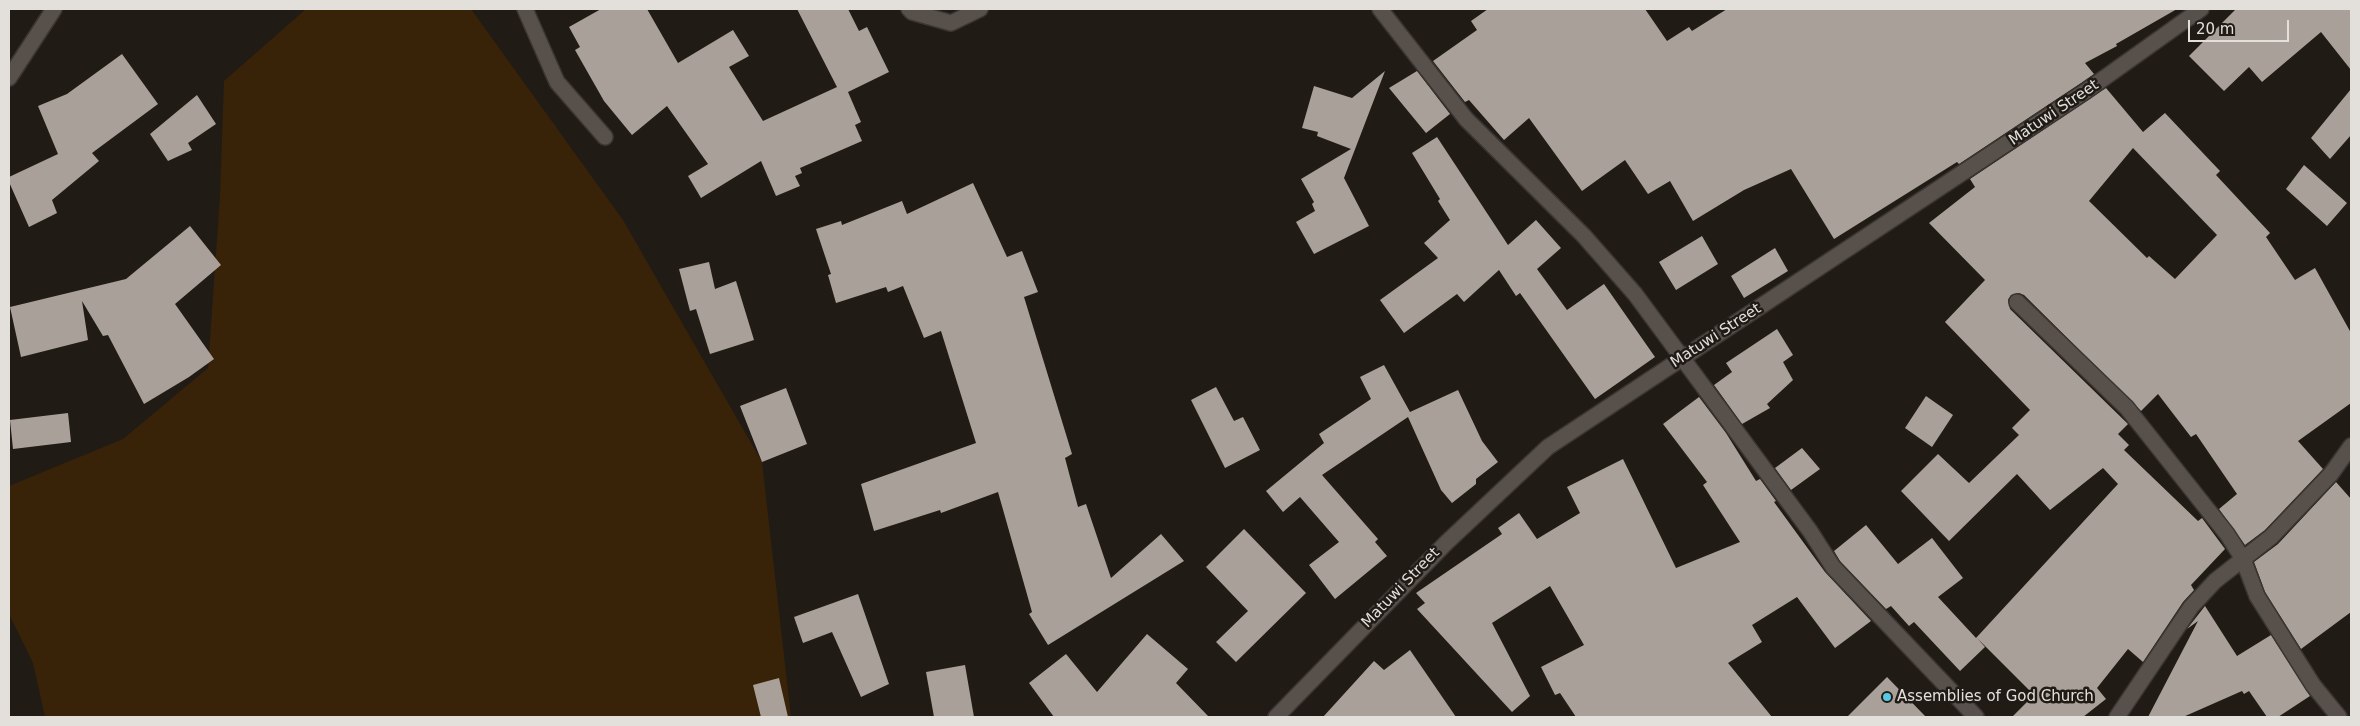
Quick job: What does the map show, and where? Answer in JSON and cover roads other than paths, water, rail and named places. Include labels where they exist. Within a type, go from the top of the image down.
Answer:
[{"type":"street","points":[[9,78],[54,9]]},
{"type":"street","points":[[525,9],[557,82],[604,137]]},
{"type":"street","points":[[909,9],[912,12],[951,23],[980,9]]},
{"type":"street","points":[[1380,9],[1466,119],[1584,236],[1635,294],[1810,531],[1833,567],[1976,717]]},
{"type":"street","name":"Matuwi Street","points":[[1276,717],[1446,542],[1548,447],[1681,357],[1713,339],[2086,92],[2201,9]]},
{"type":"street","points":[[2017,302],[2127,408],[2227,534],[2243,558],[2258,596],[2313,685],[2339,717]]},
{"type":"street","points":[[2117,717],[2191,607],[2215,581],[2272,537],[2331,474],[2351,446]]},
{"type":"place","name":"Assemblies of God Church","points":[[1887,697]]}]
